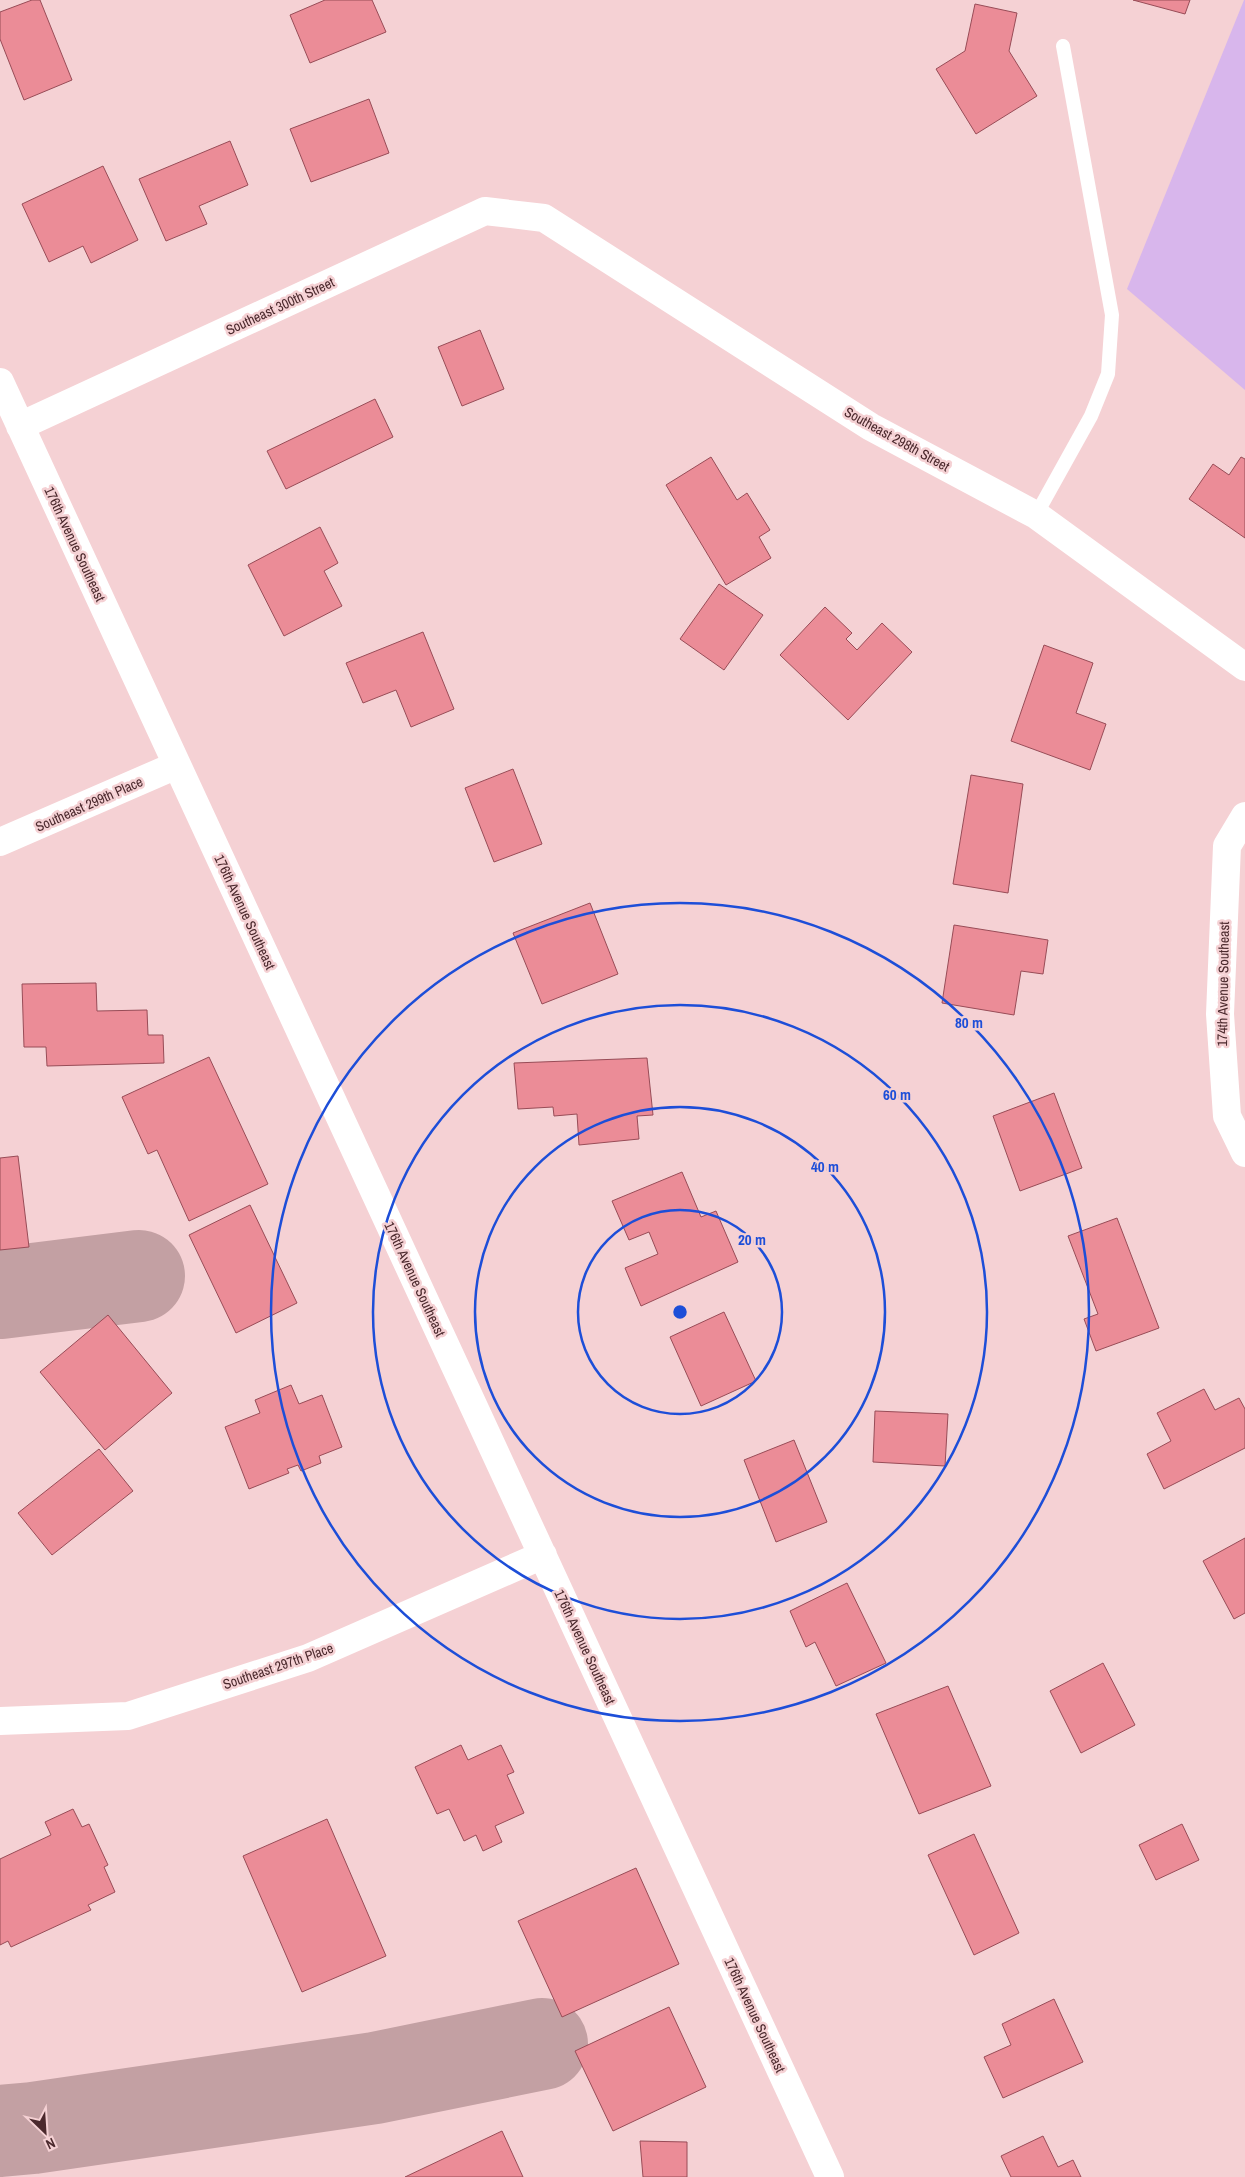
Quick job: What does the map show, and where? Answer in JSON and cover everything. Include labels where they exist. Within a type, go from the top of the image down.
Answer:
[{"type":"street","name":"Southeast 300th Street","points":[[20,426],[485,211],[544,218]]},
{"type":"street","name":"Southeast 298th Street","points":[[544,218],[871,427],[1036,515],[1245,667]]},
{"type":"street","name":"176th Avenue Southeast","points":[[0,382],[830,2177]]},
{"type":"street","name":"Southeast 299th Place","points":[[0,842],[177,765]]},
{"type":"street","name":"174th Avenue Southeast","points":[[1245,816],[1227,846],[1220,1014],[1226,1116],[1245,1154]]},
{"type":"street","name":"Southeast 297th Place","points":[[0,1721],[128,1716],[308,1658],[543,1555]]},
{"type":"lane","points":[[1036,515],[1091,416],[1108,374],[1112,315],[1063,46]]},
{"type":"shaded area","points":[[1245,0],[1245,390],[1127,289]]},
{"type":"building","points":[[32,0],[40,0],[72,80],[24,100],[0,39],[0,12]]},
{"type":"building","points":[[325,0],[372,0],[386,32],[310,63],[290,15]]},
{"type":"building","points":[[1133,0],[1190,0],[1185,14]]},
{"type":"building","points":[[975,4],[1017,13],[1009,51],[1037,96],[976,134],[936,69],[965,51]]},
{"type":"building","points":[[369,99],[389,153],[311,182],[290,129]]},
{"type":"building","points":[[230,141],[248,185],[199,206],[207,224],[166,241],[139,179]]},
{"type":"building","points":[[103,166],[138,240],[91,263],[83,246],[49,262],[22,204]]},
{"type":"building","points":[[480,330],[504,389],[462,406],[438,347]]},
{"type":"building","points":[[375,399],[393,437],[286,489],[267,451]]},
{"type":"building","points":[[711,457],[737,500],[747,493],[770,530],[759,537],[771,558],[726,585],[666,485]]},
{"type":"building","points":[[1241,457],[1245,459],[1245,538],[1189,499],[1213,464],[1229,475]]},
{"type":"building","points":[[320,527],[338,563],[324,571],[342,606],[284,636],[248,565]]},
{"type":"building","points":[[719,584],[763,615],[724,670],[680,639]]},
{"type":"building","points":[[825,607],[852,633],[846,639],[857,650],[882,623],[912,652],[848,720],[780,655]]},
{"type":"building","points":[[423,632],[454,709],[411,727],[396,690],[363,703],[346,663]]},
{"type":"building","points":[[1044,645],[1093,663],[1076,713],[1106,724],[1090,770],[1011,741]]},
{"type":"building","points":[[513,769],[542,844],[494,862],[465,788]]},
{"type":"building","points":[[971,775],[1023,784],[1008,893],[953,884]]},
{"type":"building","points":[[590,903],[618,974],[542,1004],[513,933]]},
{"type":"building","points":[[954,925],[1048,940],[1043,974],[1021,971],[1014,1015],[942,1003]]},
{"type":"building","points":[[96,983],[97,1011],[147,1010],[148,1035],[163,1035],[164,1063],[47,1066],[46,1047],[24,1047],[22,984]]},
{"type":"building","points":[[209,1057],[268,1184],[189,1221],[157,1150],[148,1154],[122,1097]]},
{"type":"building","points":[[647,1058],[653,1115],[637,1116],[639,1139],[579,1145],[577,1114],[554,1116],[553,1107],[518,1109],[514,1063]]},
{"type":"building","points":[[1054,1093],[1082,1168],[1020,1191],[993,1116]]},
{"type":"building","points":[[18,1156],[29,1247],[0,1250],[0,1158]]},
{"type":"building","points":[[682,1172],[701,1217],[716,1211],[738,1262],[641,1306],[625,1268],[658,1254],[649,1232],[629,1240],[612,1201]]},
{"type":"building","points":[[250,1205],[297,1303],[236,1333],[189,1235]]},
{"type":"building","points":[[1117,1218],[1159,1328],[1096,1351],[1084,1319],[1098,1314],[1068,1236]]},
{"type":"building","points":[[724,1312],[756,1381],[701,1406],[670,1337]]},
{"type":"building","points":[[108,1315],[172,1393],[105,1450],[40,1372]]},
{"type":"building","points":[[291,1385],[299,1404],[322,1395],[342,1447],[319,1456],[321,1463],[301,1471],[298,1465],[287,1469],[289,1473],[249,1489],[225,1427],[260,1413],[255,1400]]},
{"type":"building","points":[[1204,1389],[1215,1410],[1239,1398],[1245,1409],[1245,1448],[1164,1489],[1147,1454],[1171,1441],[1157,1413]]},
{"type":"building","points":[[875,1411],[948,1414],[945,1466],[873,1462]]},
{"type":"building","points":[[794,1440],[827,1522],[776,1542],[744,1460]]},
{"type":"building","points":[[99,1449],[133,1491],[52,1555],[18,1513]]},
{"type":"building","points":[[1245,1538],[1245,1613],[1234,1619],[1203,1561]]},
{"type":"building","points":[[847,1583],[886,1663],[836,1686],[815,1642],[806,1647],[790,1611]]},
{"type":"building","points":[[1103,1663],[1135,1725],[1081,1753],[1050,1691]]},
{"type":"building","points":[[948,1686],[991,1786],[919,1814],[876,1714]]},
{"type":"building","points":[[461,1745],[468,1760],[501,1745],[514,1772],[507,1775],[524,1813],[495,1826],[502,1842],[483,1851],[476,1835],[464,1841],[449,1809],[437,1814],[415,1767]]},
{"type":"building","points":[[73,1809],[82,1827],[89,1824],[108,1865],[104,1867],[115,1892],[88,1905],[91,1910],[11,1947],[8,1941],[0,1945],[0,1859],[51,1835],[45,1822]]},
{"type":"building","points":[[327,1819],[386,1956],[302,1992],[243,1856]]},
{"type":"building","points":[[1182,1824],[1199,1860],[1156,1880],[1139,1845]]},
{"type":"building","points":[[974,1834],[1019,1933],[974,1955],[928,1855]]},
{"type":"building","points":[[636,1868],[679,1964],[562,2017],[518,1921]]},
{"type":"building","points":[[1054,1999],[1083,2062],[1003,2098],[984,2057],[1011,2045],[1002,2024]]},
{"type":"building","points":[[669,2007],[706,2087],[613,2131],[575,2051]]},
{"type":"building","points":[[502,2131],[523,2177],[405,2177]]},
{"type":"building","points":[[1043,2136],[1058,2167],[1073,2160],[1081,2177],[1011,2177],[1001,2156]]},
{"type":"building","points":[[640,2141],[687,2142],[687,2177],[643,2177]]},
{"type":"taxiway","points":[[0,1293],[139,1276]]},
{"type":"taxiway","points":[[0,2131],[33,2128],[375,2078],[542,2044]]}]
